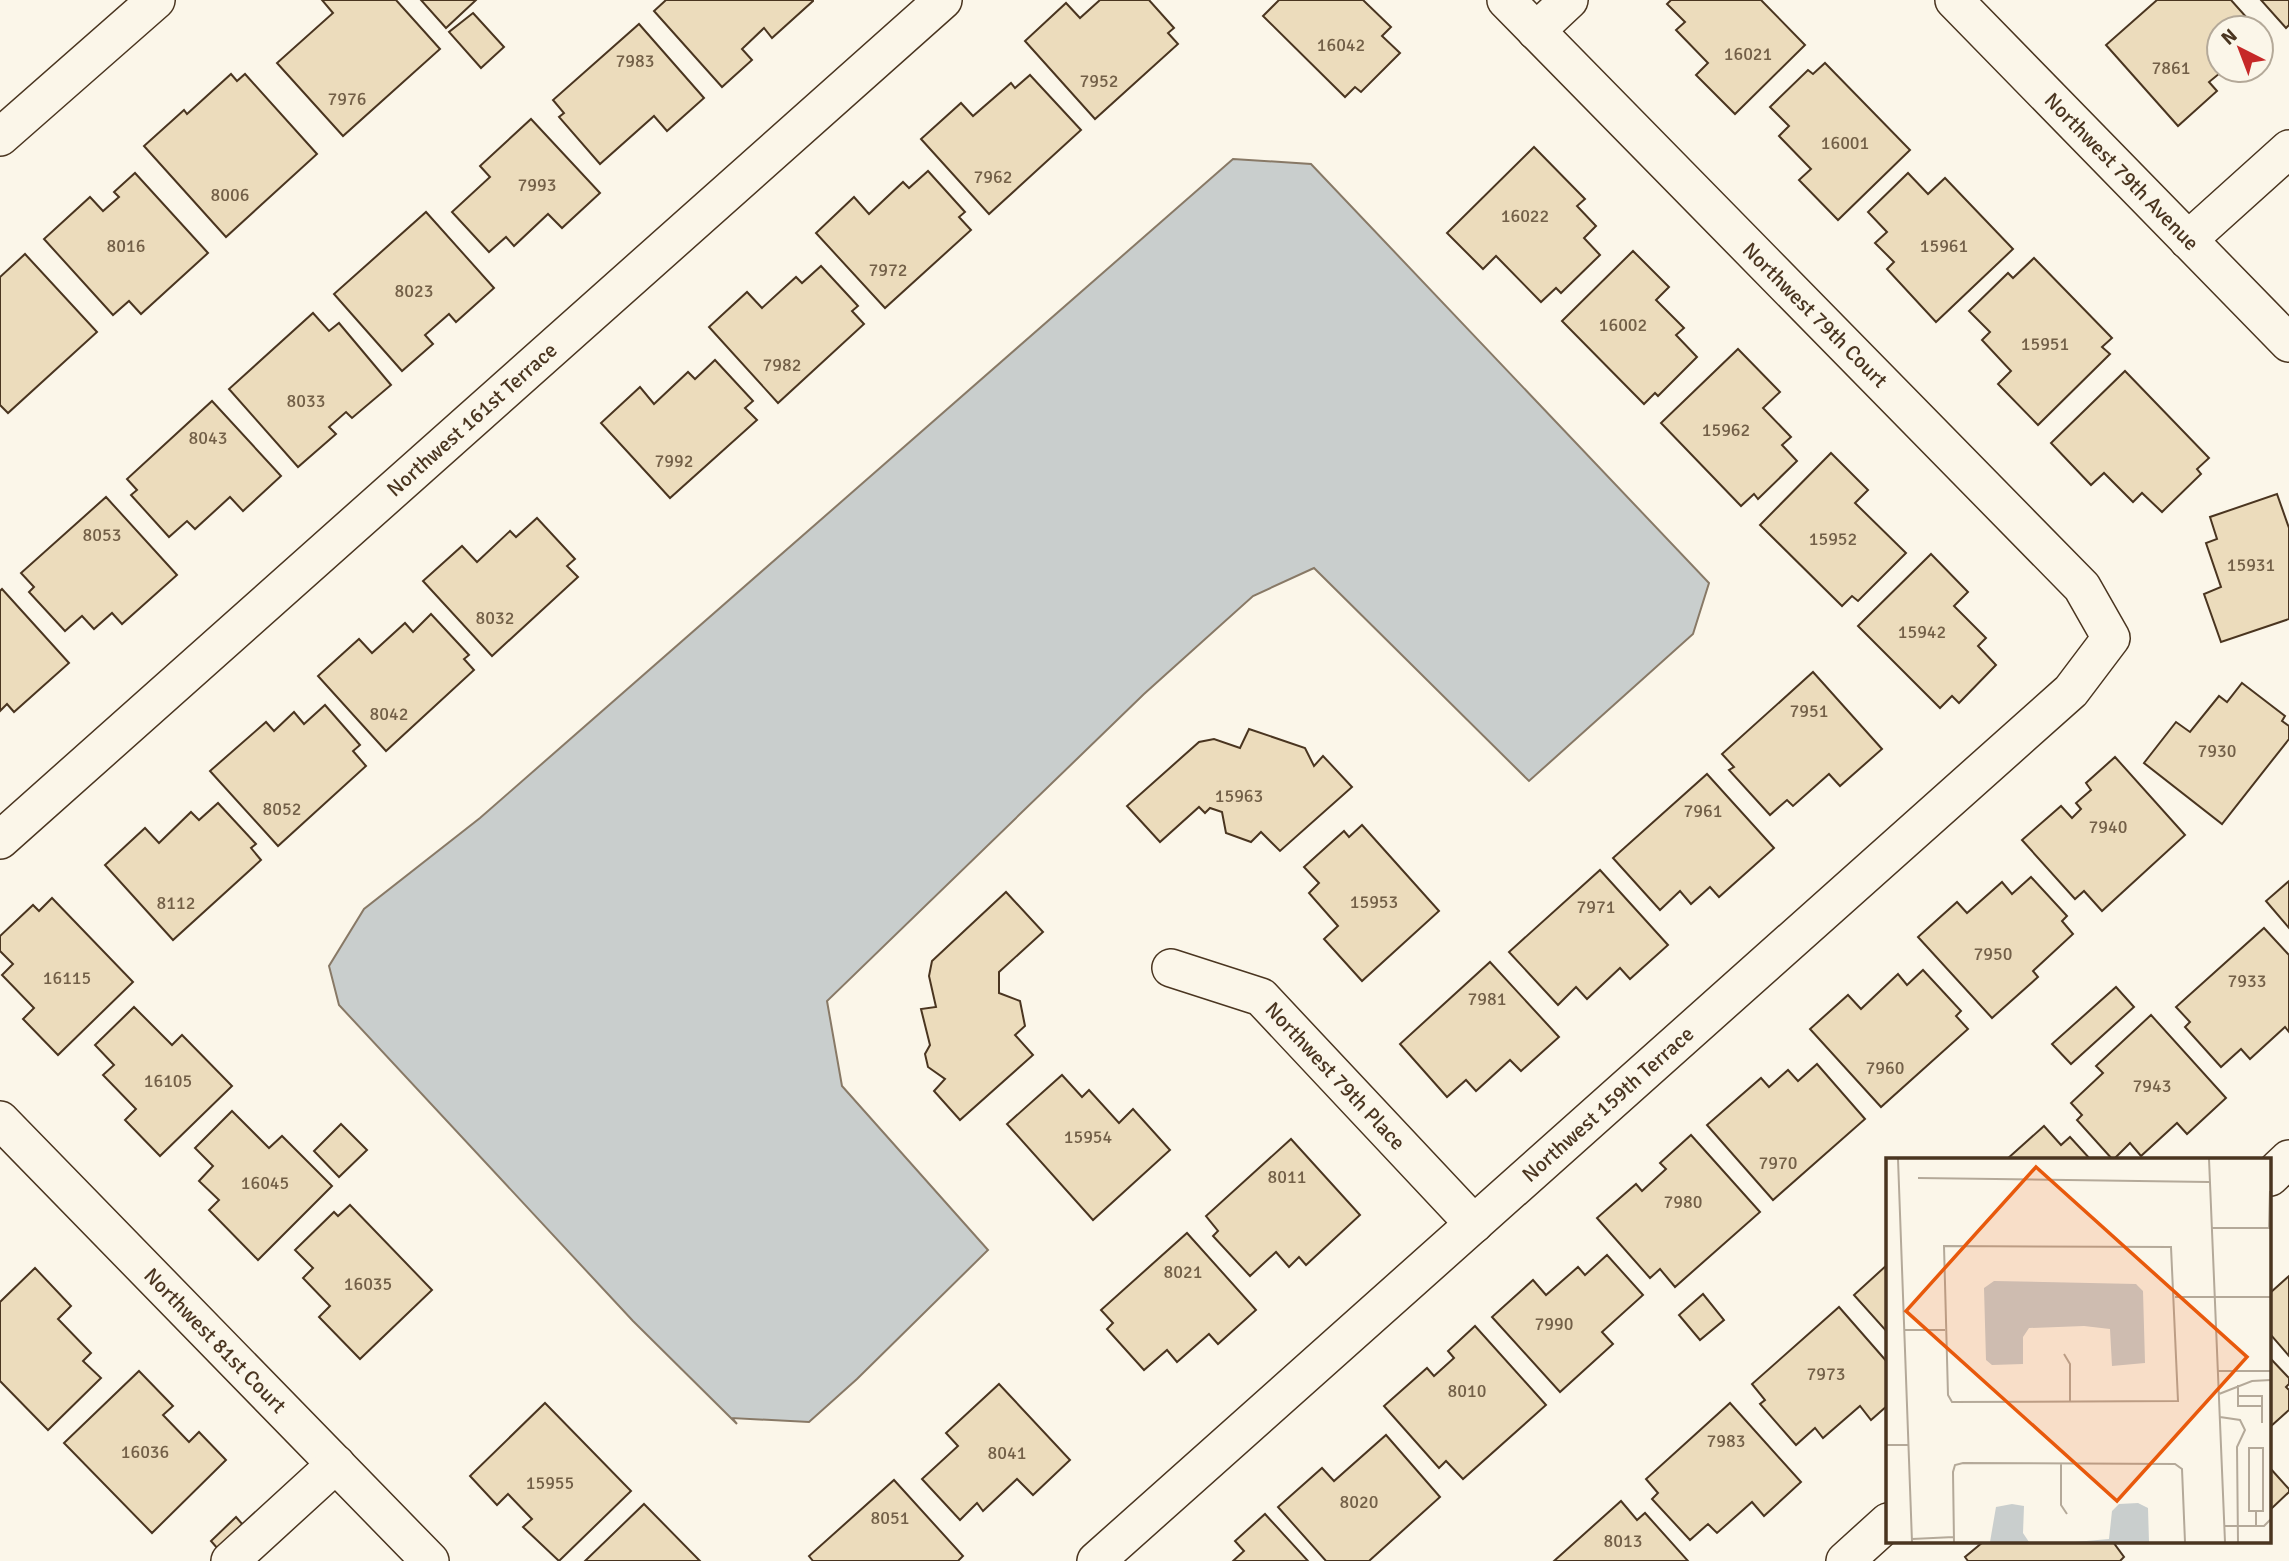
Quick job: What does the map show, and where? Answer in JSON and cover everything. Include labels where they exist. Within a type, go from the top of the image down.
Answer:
[{"type":"street","points":[[0,137],[156,0]]},
{"type":"street","name":"Northwest 161st Terrace","points":[[0,840],[943,0]]},
{"type":"street","name":"Northwest 79th Court","points":[[1506,0],[2082,587],[2111,638]]},
{"type":"street","points":[[1536,31],[1569,0]]},
{"type":"street","name":"Northwest 79th Avenue","points":[[1954,0],[2289,343]]},
{"type":"street","points":[[2188,240],[2289,149]]},
{"type":"street","name":"Northwest 159th Terrace","points":[[1096,1561],[2071,691],[2111,638]]},
{"type":"street","name":"Northwest 79th Place","points":[[1171,968],[1261,997],[1474,1224]]},
{"type":"street","name":"Northwest 81st Court","points":[[0,1120],[430,1561]]},
{"type":"street","points":[[2272,1175],[2289,1159]]},
{"type":"street","points":[[230,1561],[336,1464]]},
{"type":"street","points":[[1845,1561],[1886,1524]]},
{"type":"shaded area","points":[[1233,159],[1311,164],[1709,583],[1693,634],[1529,781],[1314,568],[1253,596],[1144,694],[827,1001],[842,1086],[988,1250],[857,1379],[809,1422],[732,1418],[737,1424],[633,1321],[339,1005],[329,966],[364,909],[480,818]]},
{"type":"building","points":[[322,0],[396,0],[440,49],[343,136],[277,63],[333,13]]},
{"type":"building","points":[[421,0],[476,0],[446,28]]},
{"type":"building","points":[[666,0],[813,1],[772,38],[764,28],[742,49],[752,60],[722,87],[654,11]]},
{"type":"building","points":[[1100,0],[1149,0],[1174,28],[1168,33],[1178,44],[1095,119],[1025,41],[1066,3],[1080,18]]},
{"type":"building","points":[[1279,0],[1363,0],[1391,27],[1382,36],[1400,53],[1361,92],[1355,87],[1345,97],[1263,16]]},
{"type":"building","points":[[1671,0],[1761,0],[1805,45],[1735,114],[1696,75],[1708,63],[1676,30],[1685,22],[1667,4]]},
{"type":"building","points":[[2157,0],[2231,0],[2244,14],[2205,14],[2205,84],[2211,84],[2217,91],[2178,126],[2106,45]]},
{"type":"building","points":[[2261,0],[2289,0],[2289,25],[2286,28]]},
{"type":"building","points":[[473,13],[504,47],[481,68],[449,32]]},
{"type":"building","points":[[639,24],[704,98],[667,131],[654,116],[600,164],[559,117],[564,113],[553,100]]},
{"type":"building","points":[[1825,63],[1910,150],[1838,220],[1799,180],[1811,169],[1779,136],[1789,126],[1770,107],[1808,70],[1813,74]]},
{"type":"building","points":[[231,74],[237,81],[245,74],[317,154],[226,237],[144,146],[184,110],[187,114]]},
{"type":"building","points":[[1030,75],[1081,130],[989,214],[921,139],[961,103],[973,116],[1011,83],[1015,88]]},
{"type":"building","points":[[531,119],[600,193],[562,228],[548,214],[514,246],[506,237],[489,252],[452,212],[490,177],[480,166]]},
{"type":"building","points":[[1534,147],[1585,199],[1577,206],[1596,226],[1584,238],[1600,255],[1561,293],[1556,288],[1541,302],[1496,256],[1483,269],[1447,233]]},
{"type":"building","points":[[928,171],[965,212],[959,217],[971,230],[885,308],[816,233],[854,197],[869,214],[903,182],[909,188]]},
{"type":"building","points":[[135,173],[208,253],[141,314],[129,301],[113,315],[44,239],[90,197],[103,211],[119,197],[114,192]]},
{"type":"building","points":[[1908,173],[1928,194],[1945,178],[2013,249],[1936,322],[1887,269],[1894,262],[1875,243],[1887,232],[1868,212]]},
{"type":"building","points":[[426,212],[494,288],[456,322],[449,314],[425,335],[433,344],[402,371],[334,294]]},
{"type":"building","points":[[1633,251],[1669,287],[1656,300],[1684,328],[1676,335],[1697,357],[1658,396],[1655,393],[1644,404],[1562,321]]},
{"type":"building","points":[[25,254],[97,332],[8,413],[0,405],[0,277]]},
{"type":"building","points":[[2034,258],[2112,338],[2102,347],[2110,354],[2038,425],[1998,384],[2011,371],[1982,340],[1990,332],[1969,311],[2008,273],[2013,278]]},
{"type":"building","points":[[821,266],[858,306],[852,311],[864,324],[778,403],[709,327],[747,292],[762,308],[796,277],[802,283]]},
{"type":"building","points":[[313,313],[329,331],[339,323],[391,385],[352,418],[346,412],[329,427],[336,434],[298,467],[229,389]]},
{"type":"building","points":[[1738,349],[1780,392],[1763,408],[1791,437],[1782,445],[1797,461],[1758,499],[1754,494],[1741,506],[1661,423]]},
{"type":"building","points":[[715,360],[753,401],[745,408],[757,420],[670,498],[601,423],[640,387],[654,404],[688,372],[695,379]]},
{"type":"building","points":[[2125,371],[2209,458],[2197,469],[2201,474],[2162,512],[2142,493],[2133,502],[2104,473],[2091,485],[2051,443]]},
{"type":"building","points":[[212,401],[281,476],[243,511],[230,497],[195,529],[187,521],[169,537],[131,495],[137,490],[127,479]]},
{"type":"building","points":[[1831,453],[1868,490],[1855,503],[1906,553],[1858,601],[1852,596],[1842,606],[1760,525]]},
{"type":"building","points":[[2277,494],[2289,528],[2289,619],[2221,642],[2204,594],[2221,587],[2206,543],[2217,539],[2210,517]]},
{"type":"building","points":[[106,497],[177,575],[122,624],[112,613],[94,629],[82,616],[65,631],[29,592],[34,587],[21,573]]},
{"type":"building","points":[[537,518],[575,559],[567,566],[578,577],[492,656],[423,581],[462,546],[477,562],[510,531],[516,537]]},
{"type":"building","points":[[1931,554],[1968,592],[1954,606],[1986,638],[1978,646],[1996,665],[1959,703],[1952,696],[1940,708],[1858,626]]},
{"type":"building","points":[[2,589],[69,663],[14,712],[7,704],[0,711]]},
{"type":"building","points":[[431,614],[469,655],[464,659],[474,670],[386,751],[318,676],[359,639],[372,653],[405,623],[413,632]]},
{"type":"building","points":[[1813,672],[1882,749],[1840,786],[1829,774],[1793,806],[1787,800],[1770,815],[1729,770],[1734,767],[1722,754]]},
{"type":"building","points":[[2242,683],[2285,716],[2282,721],[2289,726],[2289,739],[2222,824],[2144,763],[2176,722],[2190,732],[2219,696],[2227,702]]},
{"type":"building","points":[[325,705],[360,745],[353,751],[366,766],[278,846],[210,771],[266,722],[274,731],[294,712],[304,724]]},
{"type":"building","points":[[1249,729],[1305,748],[1314,766],[1323,756],[1352,787],[1280,851],[1261,832],[1251,842],[1226,833],[1222,812],[1210,808],[1205,813],[1199,807],[1160,842],[1127,806],[1199,742],[1214,739],[1240,748]]},
{"type":"building","points":[[2115,757],[2185,835],[2102,911],[2084,891],[2075,899],[2022,840],[2061,806],[2072,818],[2081,809],[2076,803],[2091,790],[2086,783]]},
{"type":"building","points":[[1707,774],[1774,848],[1719,897],[1710,887],[1691,904],[1680,891],[1660,910],[1613,858]]},
{"type":"building","points":[[218,803],[256,844],[251,848],[261,860],[173,940],[105,865],[145,828],[159,843],[191,812],[199,820]]},
{"type":"building","points":[[1362,825],[1439,911],[1362,981],[1324,939],[1338,926],[1309,893],[1319,883],[1304,867],[1344,831],[1349,837]]},
{"type":"building","points":[[1600,870],[1668,945],[1630,979],[1620,968],[1587,999],[1576,987],[1558,1005],[1509,952]]},
{"type":"building","points":[[2031,877],[2067,916],[2062,921],[2073,934],[2033,971],[2038,977],[1992,1018],[1918,937],[1957,902],[1967,913],[2002,882],[2012,894]]},
{"type":"building","points":[[2289,881],[2289,928],[2266,901]]},
{"type":"building","points":[[1006,892],[1043,932],[999,972],[999,993],[1020,1001],[1025,1026],[1015,1035],[1033,1055],[960,1120],[934,1091],[945,1079],[928,1067],[925,1054],[930,1045],[921,1009],[936,1007],[929,976],[932,961]]},
{"type":"building","points":[[52,898],[133,982],[58,1055],[23,1019],[34,1008],[2,975],[13,964],[0,951],[0,936],[33,905],[39,911]]},
{"type":"building","points":[[2264,928],[2289,955],[2289,1032],[2285,1027],[2250,1059],[2241,1049],[2221,1067],[2185,1027],[2190,1022],[2176,1007]]},
{"type":"building","points":[[1490,962],[1559,1037],[1521,1071],[1510,1060],[1476,1091],[1466,1080],[1447,1097],[1400,1044]]},
{"type":"building","points":[[1923,970],[1961,1011],[1956,1016],[1968,1029],[1881,1107],[1810,1029],[1848,995],[1861,1009],[1898,974],[1907,985]]},
{"type":"building","points":[[2116,987],[2134,1007],[2071,1064],[2052,1044]]},
{"type":"building","points":[[134,1007],[172,1045],[182,1035],[232,1086],[160,1156],[125,1120],[136,1109],[103,1075],[114,1065],[95,1045]]},
{"type":"building","points":[[2151,1015],[2226,1098],[2187,1134],[2177,1123],[2141,1156],[2130,1143],[2115,1158],[2111,1158],[2077,1120],[2082,1115],[2071,1103],[2103,1073],[2096,1066]]},
{"type":"building","points":[[1817,1064],[1865,1119],[1773,1200],[1707,1125],[1761,1078],[1769,1087],[1788,1070],[1798,1081]]},
{"type":"building","points":[[1062,1075],[1082,1097],[1089,1090],[1119,1123],[1133,1109],[1170,1150],[1093,1220],[1007,1124]]},
{"type":"building","points":[[232,1111],[269,1148],[282,1136],[332,1186],[258,1260],[209,1210],[219,1200],[199,1181],[213,1166],[195,1148]]},
{"type":"building","points":[[341,1124],[367,1150],[339,1177],[314,1151]]},
{"type":"building","points":[[2044,1126],[2061,1145],[2070,1137],[2089,1158],[2008,1158]]},
{"type":"building","points":[[1691,1135],[1760,1212],[1675,1287],[1660,1269],[1650,1278],[1597,1218],[1636,1184],[1642,1191],[1666,1169],[1660,1163]]},
{"type":"building","points":[[1291,1139],[1360,1215],[1306,1265],[1299,1257],[1289,1267],[1276,1252],[1250,1276],[1213,1236],[1218,1231],[1206,1216]]},
{"type":"building","points":[[350,1205],[432,1290],[360,1359],[319,1317],[330,1306],[303,1278],[313,1268],[295,1250],[334,1212],[338,1216]]},
{"type":"building","points":[[1187,1233],[1256,1310],[1218,1344],[1209,1334],[1177,1362],[1167,1350],[1144,1370],[1107,1329],[1113,1323],[1101,1310]]},
{"type":"building","points":[[1607,1255],[1643,1295],[1602,1332],[1613,1344],[1560,1392],[1492,1317],[1533,1280],[1546,1295],[1578,1267],[1585,1275]]},
{"type":"building","points":[[1886,1266],[1886,1331],[1854,1295]]},
{"type":"building","points":[[35,1268],[71,1306],[58,1319],[91,1353],[83,1361],[101,1378],[48,1430],[0,1381],[0,1302]]},
{"type":"building","points":[[2289,1276],[2289,1356],[2272,1336],[2272,1291]]},
{"type":"building","points":[[1703,1294],[1724,1320],[1700,1340],[1679,1315]]},
{"type":"building","points":[[1839,1307],[1886,1361],[1886,1407],[1871,1420],[1860,1406],[1823,1438],[1815,1428],[1796,1445],[1760,1404],[1765,1400],[1752,1384]]},
{"type":"building","points":[[1475,1326],[1546,1405],[1463,1479],[1446,1461],[1439,1468],[1384,1406],[1427,1368],[1434,1376],[1454,1358],[1448,1351]]},
{"type":"building","points":[[2272,1360],[2289,1378],[2286,1387],[2289,1390],[2289,1410],[2272,1425]]},
{"type":"building","points":[[139,1371],[173,1406],[163,1415],[189,1442],[199,1432],[226,1460],[152,1533],[64,1443]]},
{"type":"building","points":[[999,1384],[1070,1460],[1033,1495],[1017,1479],[983,1511],[977,1503],[960,1520],[922,1479],[958,1446],[946,1433]]},
{"type":"building","points":[[545,1403],[631,1491],[559,1561],[523,1527],[532,1519],[508,1494],[497,1505],[470,1476]]},
{"type":"building","points":[[1730,1403],[1801,1482],[1764,1516],[1752,1502],[1717,1533],[1708,1524],[1690,1540],[1652,1499],[1658,1493],[1646,1479]]},
{"type":"building","points":[[1386,1435],[1440,1497],[1369,1561],[1326,1561],[1278,1507],[1322,1468],[1334,1481]]},
{"type":"building","points":[[2272,1470],[2289,1489],[2272,1508]]},
{"type":"building","points":[[894,1480],[963,1556],[958,1561],[813,1561],[809,1556]]},
{"type":"building","points":[[1621,1501],[1637,1520],[1645,1513],[1688,1561],[1554,1561]]},
{"type":"building","points":[[644,1504],[700,1561],[585,1561]]},
{"type":"building","points":[[1265,1514],[1308,1561],[1233,1561],[1244,1551],[1235,1541]]},
{"type":"building","points":[[236,1517],[250,1533],[225,1557],[211,1541]]},
{"type":"building","points":[[1981,1544],[2114,1544],[2124,1557],[2120,1561],[1968,1561],[1965,1557]]}]
